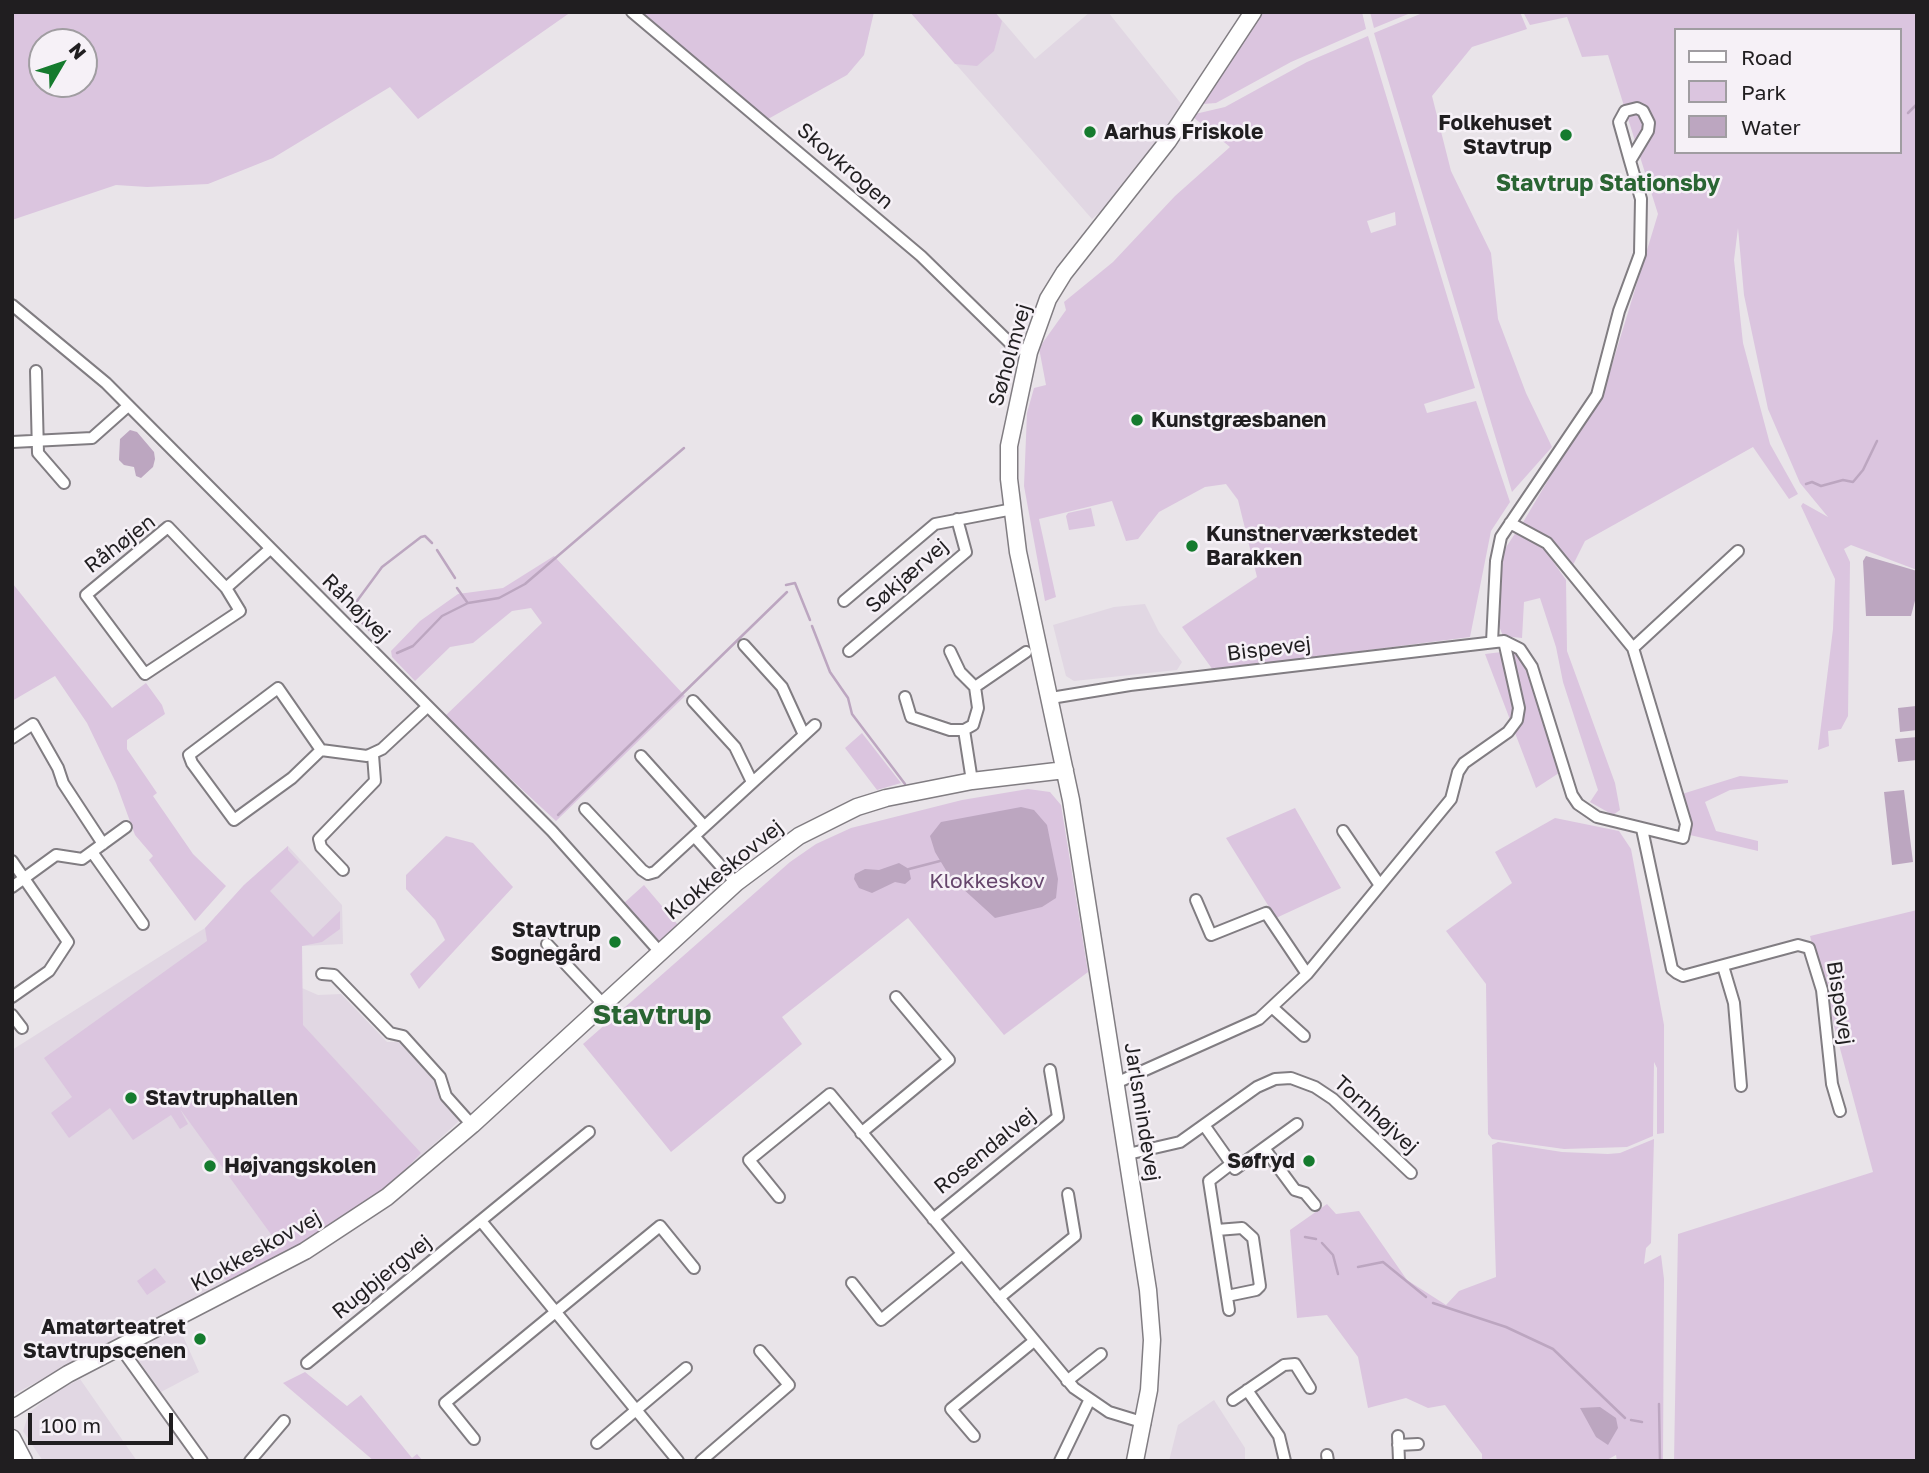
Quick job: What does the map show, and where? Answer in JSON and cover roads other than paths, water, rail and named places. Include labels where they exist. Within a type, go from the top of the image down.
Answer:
[{"type":"street","name":"Skovkrogen","points":[[632,12],[672,49],[740,101],[911,248],[1012,345],[1029,352]]},
{"type":"street","name":"Søholmvej","points":[[1065,770],[1018,552],[1013,509],[1009,446],[1029,352],[1048,299],[1064,273],[1168,141],[1253,12]]},
{"type":"street","points":[[1116,1083],[1259,1019],[1273,1008],[1307,974],[1451,799],[1458,772],[1464,763],[1508,732],[1517,720],[1519,708],[1498,642],[1496,561],[1502,537],[1510,523],[1588,410],[1601,384],[1619,311],[1640,254],[1641,199],[1630,161]]},
{"type":"street","name":"Råhøjvej","points":[[12,305],[106,383],[552,831],[659,951]]},
{"type":"street","points":[[36,371],[38,453],[64,483]]},
{"type":"street","points":[[12,442],[92,438],[128,406]]},
{"type":"street","name":"Søkjærvej","points":[[844,601],[928,529],[957,519],[1013,509]]},
{"type":"street","name":"Søkjærvej","points":[[849,651],[966,552],[957,519]]},
{"type":"street","points":[[1498,642],[1520,649],[1532,667],[1572,795],[1578,804],[1597,817],[1683,838],[1686,824],[1633,648],[1547,543],[1510,523]]},
{"type":"street","name":"Råhøjen","points":[[168,527],[226,588],[240,611],[145,674],[86,595],[168,527]]},
{"type":"street","points":[[226,588],[270,549]]},
{"type":"street","points":[[1633,648],[1738,551]]},
{"type":"street","name":"Bispevej","points":[[1051,698],[1115,687],[1498,642]]},
{"type":"street","points":[[744,645],[782,687],[804,735]]},
{"type":"street","points":[[905,697],[911,717],[939,728],[964,730],[972,725],[976,718],[975,687],[960,672],[950,651]]},
{"type":"street","points":[[975,687],[1026,652]]},
{"type":"street","points":[[321,750],[278,688],[189,755],[234,820],[292,778],[321,750],[373,755],[427,707]]},
{"type":"street","points":[[693,701],[735,747],[752,782]]},
{"type":"street","points":[[12,738],[33,724],[58,768],[63,783],[103,844]]},
{"type":"street","points":[[585,809],[648,874],[655,872],[815,724]]},
{"type":"street","points":[[964,730],[972,781]]},
{"type":"street","points":[[343,870],[321,847],[319,839],[375,781],[373,755]]},
{"type":"street","points":[[641,756],[704,826]]},
{"type":"street","name":"Klokkeskovvej","points":[[12,1409],[121,1347],[328,1237],[387,1197],[472,1125],[736,883],[799,836],[846,812],[886,797],[972,781],[1065,770]]},
{"type":"street","name":"Jarlsmindevej","points":[[1065,770],[1128,1154],[1152,1329],[1144,1423],[1135,1461]]},
{"type":"street","points":[[12,887],[57,855],[82,859],[126,827]]},
{"type":"street","name":"Bispevej","points":[[1642,829],[1672,970],[1683,976],[1798,945],[1809,948],[1822,990],[1832,1084],[1840,1111]]},
{"type":"street","points":[[1343,831],[1379,884]]},
{"type":"street","points":[[694,836],[736,883]]},
{"type":"street","points":[[92,852],[143,924]]},
{"type":"street","points":[[12,861],[68,942],[49,971],[12,997]]},
{"type":"street","points":[[1196,900],[1211,935],[1266,913],[1307,974]]},
{"type":"street","points":[[547,944],[603,1004]]},
{"type":"street","points":[[1723,966],[1734,1003],[1741,1086]]},
{"type":"street","points":[[322,974],[334,975],[390,1033],[403,1036],[440,1077],[446,1096],[472,1125]]},
{"type":"street","points":[[861,1133],[949,1060],[896,997]]},
{"type":"street","points":[[1273,1008],[1304,1036]]},
{"type":"street","points":[[12,1015],[22,1028]]},
{"type":"street","name":"Rosendalvej","points":[[933,1219],[1058,1117],[1050,1070]]},
{"type":"street","name":"Tornhøjvej","points":[[1128,1154],[1169,1146],[1257,1087],[1275,1079],[1291,1078],[1315,1087],[1333,1099],[1410,1173]]},
{"type":"street","name":"Rosendalvej","points":[[779,1197],[749,1160],[830,1094],[1067,1381],[1089,1401],[1119,1416],[1144,1423]]},
{"type":"street","points":[[1204,1125],[1235,1169],[1297,1124]]},
{"type":"street","name":"Rugbjergvej","points":[[307,1363],[589,1132]]},
{"type":"street","points":[[1264,1148],[1296,1189],[1305,1193],[1315,1205]]},
{"type":"street","points":[[1229,1310],[1209,1181],[1231,1164]]},
{"type":"street","points":[[999,1298],[1075,1236],[1068,1194]]},
{"type":"street","points":[[481,1221],[678,1461]]},
{"type":"street","points":[[474,1439],[445,1403],[660,1226],[694,1268]]},
{"type":"street","points":[[1217,1230],[1242,1228],[1253,1238],[1260,1286],[1256,1290],[1227,1296]]},
{"type":"street","points":[[852,1283],[881,1320],[962,1254]]},
{"type":"street","points":[[974,1436],[951,1409],[1034,1341]]},
{"type":"street","points":[[121,1347],[202,1461]]},
{"type":"street","points":[[701,1461],[789,1385],[760,1351]]},
{"type":"street","points":[[1067,1381],[1101,1354]]},
{"type":"street","points":[[1233,1400],[1284,1365],[1295,1364],[1307,1356]]},
{"type":"street","points":[[1295,1364],[1310,1388]]},
{"type":"street","points":[[597,1443],[686,1368]]},
{"type":"street","name":"Klokkeskovvej","points":[[12,1422],[45,1389]]},
{"type":"street","points":[[1247,1390],[1279,1436],[1285,1461]]},
{"type":"street","points":[[1060,1461],[1089,1401]]},
{"type":"street","points":[[250,1461],[284,1421]]},
{"type":"street","points":[[12,1438],[23,1461]]},
{"type":"street","points":[[1399,1461],[1398,1440],[1418,1444]]},
{"type":"street","points":[[12,1452],[23,1461]]},
{"type":"water","points":[[130,430],[137,432],[154,452],[153,467],[141,478],[136,476],[134,467],[124,465],[119,460],[120,439]]},
{"type":"water","points":[[1866,556],[1917,571],[1917,593],[1911,616],[1866,616],[1863,561]]},
{"type":"water","points":[[1916,706],[1917,730],[1900,732],[1898,708]]},
{"type":"water","points":[[1917,737],[1917,760],[1898,762],[1895,739]]},
{"type":"water","points":[[1904,790],[1913,862],[1892,865],[1884,792]]},
{"type":"water","points":[[1021,807],[1034,810],[1047,825],[1058,879],[1056,898],[1042,907],[995,918],[950,877],[935,852],[930,836],[941,822]]},
{"type":"water","points":[[899,863],[909,869],[911,879],[905,884],[895,882],[872,893],[859,888],[854,879],[855,874],[865,869],[879,870]]},
{"type":"water","points":[[1600,1407],[1616,1418],[1618,1428],[1608,1445],[1596,1437],[1580,1408]]},
{"type":"waterway","points":[[1908,113],[1917,104]]},
{"type":"waterway","points":[[1806,484],[1812,482],[1821,486],[1843,480],[1853,482],[1863,470],[1877,441]]},
{"type":"waterway","points":[[397,653],[413,646],[442,616],[468,603],[499,598],[525,584],[684,448]]},
{"type":"waterway","points":[[382,642],[353,614],[354,605],[382,567],[421,537],[425,536],[432,543]]},
{"type":"waterway","points":[[437,550],[455,578]]},
{"type":"waterway","points":[[786,585],[795,583],[810,620]]},
{"type":"waterway","points":[[457,588],[467,602]]},
{"type":"waterway","points":[[558,815],[787,592]]},
{"type":"waterway","points":[[812,626],[830,672],[848,698],[852,714],[905,784]]},
{"type":"waterway","points":[[909,869],[940,861]]},
{"type":"waterway","points":[[1305,1237],[1316,1239]]},
{"type":"waterway","points":[[1322,1243],[1333,1255],[1338,1274]]},
{"type":"waterway","points":[[1358,1267],[1383,1262],[1426,1297]]},
{"type":"waterway","points":[[1433,1303],[1506,1327],[1553,1349],[1625,1418]]},
{"type":"waterway","points":[[1659,1404],[1660,1461]]},
{"type":"waterway","points":[[1631,1420],[1642,1422]]},
{"type":"place","name":"Aarhus Friskole","points":[[1090,132]]},
{"type":"place","name":"Folkehuset Stavtrup","points":[[1566,135]]},
{"type":"place","name":"Kunstgræsbanen","points":[[1137,420]]},
{"type":"place","name":"Kunstnerværkstedet Barakken","points":[[1192,546]]},
{"type":"place","name":"Stavtrup Sognegård","points":[[615,942]]},
{"type":"place","name":"Stavtruphallen","points":[[131,1098]]},
{"type":"place","name":"Søfryd","points":[[1309,1161]]},
{"type":"place","name":"Højvangskolen","points":[[210,1166]]},
{"type":"place","name":"Amatørteatret Stavtrupscenen","points":[[200,1339]]},
{"type":"district","name":"Stavtrup Stationsby","points":[[1608,184]]},
{"type":"district","name":"Stavtrup","points":[[652,1015]]},
{"type":"park label","name":"Klokkeskov","points":[[987,881]]}]
